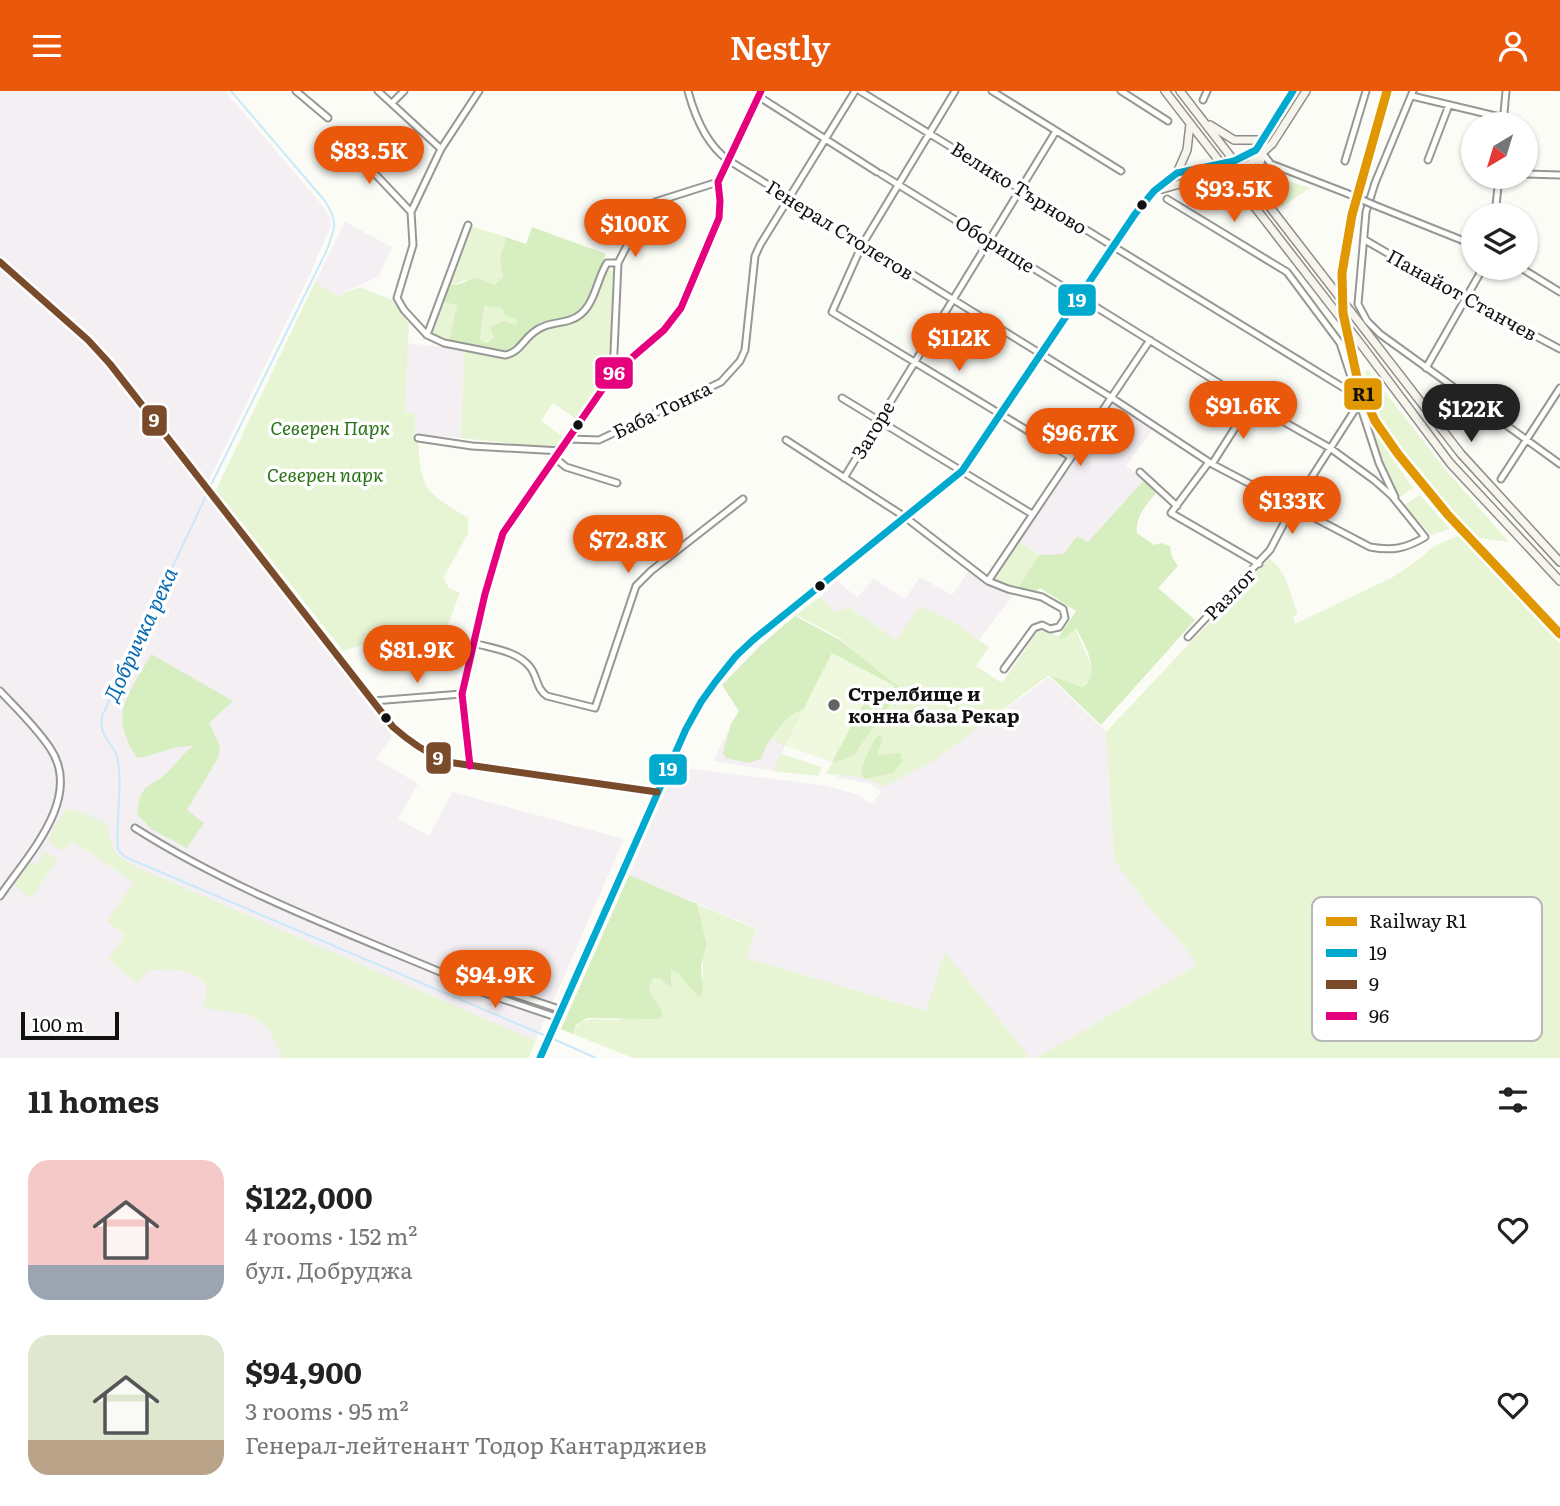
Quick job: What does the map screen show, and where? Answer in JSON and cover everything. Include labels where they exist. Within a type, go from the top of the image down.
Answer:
[{"type":"street","points":[[296,91],[328,118]]},
{"type":"street","points":[[379,91],[441,149]]},
{"type":"street","points":[[392,103],[404,91]]},
{"type":"street","points":[[479,91],[441,149],[411,212],[413,245],[397,298],[404,310],[427,335],[444,343],[505,355],[512,354],[531,334],[543,326],[581,315],[590,304],[607,263],[618,263]]},
{"type":"street","name":"Генерал Столетов","points":[[688,91],[702,129],[728,160],[1112,398],[1210,463],[1370,547],[1390,551],[1408,547],[1425,537]]},
{"type":"street","name":"Велико Търново","points":[[858,91],[1357,396]]},
{"type":"street","name":"Баба Тонка","points":[[569,439],[599,440],[721,381],[731,373],[745,350],[755,256],[858,91]]},
{"type":"street","points":[[955,91],[862,245],[832,313],[1071,457]]},
{"type":"street","points":[[992,91],[1121,171]]},
{"type":"street","points":[[1121,91],[1168,121]]},
{"type":"street","points":[[1165,91],[1450,463],[1560,581]]},
{"type":"street","points":[[1180,91],[1340,295],[1375,334],[1560,464]]},
{"type":"street","points":[[1203,100],[1207,91]]},
{"type":"street","points":[[540,1058],[657,792],[701,702],[736,656],[768,627],[962,471],[1113,246],[1154,191],[1177,173],[1222,165],[1256,149],[1293,91]]},
{"type":"street","points":[[1154,191],[1240,168],[1263,154],[1306,91]]},
{"type":"street","points":[[1345,161],[1355,120],[1366,91]]},
{"type":"street","points":[[1505,112],[1506,91]]},
{"type":"street","points":[[1472,112],[1413,93],[1366,212],[1358,305],[1375,334],[1461,454],[1560,562]]},
{"type":"street","points":[[470,766],[462,694],[503,533],[613,375],[664,330],[681,308],[719,218],[719,182],[759,94]]},
{"type":"street","name":"Оборище","points":[[759,94],[879,173],[1079,297],[1251,403],[1330,448],[1374,480],[1425,537]]},
{"type":"street","points":[[1428,160],[1448,105]]},
{"type":"street","points":[[1202,120],[1234,140],[1264,140]]},
{"type":"street","points":[[1177,173],[1187,150],[1190,124]]},
{"type":"street","name":"Загоре","points":[[844,478],[1056,131]]},
{"type":"street","points":[[1260,193],[1258,168],[1264,140]]},
{"type":"street","points":[[345,142],[411,212]]},
{"type":"street","points":[[1263,154],[1279,169],[1461,240]]},
{"type":"street","points":[[1538,174],[1560,175]]},
{"type":"street","points":[[1192,179],[1228,189],[1250,200]]},
{"type":"street","points":[[613,375],[618,263],[643,215],[652,205],[665,198],[719,182]]},
{"type":"street","points":[[1167,199],[1287,272],[1340,342],[1358,405],[1386,481],[1400,506]]},
{"type":"street","points":[[427,335],[468,225]]},
{"type":"street","name":"Панайот Станчев","points":[[1365,240],[1466,299],[1560,349]]},
{"type":"street","points":[[1293,257],[1304,249]]},
{"type":"street","points":[[0,262],[88,340],[110,364],[393,727],[426,753],[447,762],[657,792]]},
{"type":"street","points":[[1538,278],[1560,292]]},
{"type":"street","points":[[1426,368],[1476,280]]},
{"type":"street","points":[[988,581],[1150,340]]},
{"type":"street","points":[[1501,479],[1560,388]]},
{"type":"street","points":[[842,398],[1032,514]]},
{"type":"street","points":[[1251,403],[1210,463],[1171,513],[1259,564]]},
{"type":"street","name":"Разлог","points":[[1188,637],[1270,550],[1292,508],[1358,405]]},
{"type":"street","points":[[418,438],[472,446],[561,451]]},
{"type":"street","points":[[786,440],[905,517],[988,581],[1052,601],[1066,614],[1055,630],[1042,625],[1034,628],[1004,669]]},
{"type":"street","points":[[555,459],[566,467],[617,483]]},
{"type":"street","points":[[1140,472],[1177,506]]},
{"type":"street","points":[[473,643],[525,661],[534,672],[541,693],[595,708],[636,586],[651,571],[743,499]]},
{"type":"street","points":[[0,691],[51,750],[60,770],[59,801],[54,815],[0,896]]},
{"type":"street","points":[[373,701],[462,694]]},
{"type":"street","points":[[135,828],[221,877],[445,974],[464,977],[561,1014]]},
{"type":"shaded area","points":[[0,91],[225,91],[330,217],[331,226],[308,278],[203,492],[392,736],[376,759],[418,784],[398,819],[429,836],[452,792],[624,839],[528,1058],[0,1058]]},
{"type":"shaded area","points":[[345,222],[392,247],[379,276],[337,296],[315,282]]},
{"type":"shaded area","points":[[408,343],[464,350],[461,438],[415,434],[415,414],[405,413]]},
{"type":"shaded area","points":[[1113,404],[1152,430],[1126,466],[1144,480],[1088,542],[1065,554],[1040,555],[1019,542]]},
{"type":"shaded area","points":[[969,571],[993,588],[1014,594],[979,640],[949,619],[896,640],[849,607],[835,612],[820,597],[837,581],[857,597],[874,579],[905,599],[920,577],[952,595]]},
{"type":"shaded area","points":[[795,616],[907,676],[983,726],[1049,677],[1106,732],[1114,860],[1146,904],[1197,965],[1036,1058],[1030,1058],[945,953],[927,1011],[746,958],[756,928],[629,875],[676,767],[822,785],[857,794],[871,804],[882,792],[869,783],[837,778],[901,689],[831,653],[773,771],[713,761],[739,711],[722,685],[760,646]]},
{"type":"green space","points":[[1275,177],[1310,188],[1278,209],[1270,198],[1267,184]]},
{"type":"green space","points":[[470,226],[506,237],[500,258],[503,277],[495,286],[474,279],[450,285]]},
{"type":"green space","points":[[532,227],[606,254],[589,301],[582,311],[569,317],[541,322],[509,351],[449,341],[457,305],[443,302],[450,285],[479,279],[494,285],[503,277],[500,258],[506,237],[526,244]],"holes":[[[485,306],[502,308],[505,315],[517,322],[515,325],[504,321],[490,327],[494,338],[482,342],[480,338]]]},
{"type":"green space","points":[[606,269],[613,271],[609,374],[577,420],[553,403],[541,421],[565,438],[557,449],[461,438],[464,350],[509,358],[517,354],[540,331],[576,321],[589,309]]},
{"type":"green space","name":"Северен Парк","points":[[315,282],[337,296],[360,287],[392,300],[409,323],[405,413],[415,413],[415,434],[418,438],[424,479],[434,495],[468,518],[468,534],[443,578],[449,588],[460,593],[449,622],[424,650],[411,635],[385,645],[383,638],[343,651],[216,490]]},
{"type":"green space","points":[[443,302],[457,305],[449,341],[432,335]]},
{"type":"green space","points":[[485,306],[502,308],[506,315],[517,323],[490,327],[494,339],[482,343],[480,339]]},
{"type":"green space","points":[[1368,370],[1446,470],[1509,542],[1478,538],[1415,468],[1373,409],[1366,388],[1365,371]]},
{"type":"green space","points":[[1374,432],[1413,488],[1399,498],[1387,475],[1372,435]]},
{"type":"green space","points":[[1144,480],[1156,493],[1139,516],[1137,533],[1154,545],[1161,543],[1170,546],[1172,557],[1178,566],[1158,588],[1195,620],[1101,725],[1049,675],[1082,687],[1091,675],[1090,659],[1076,628],[1064,639],[1058,638],[1076,611],[1040,588],[1036,591],[1018,588],[1039,555],[1064,554],[1077,536],[1088,542]]},
{"type":"green space","points":[[1420,495],[1450,529],[1431,535],[1404,505]]},
{"type":"green space","points":[[1459,535],[1560,643],[1560,1058],[1036,1058],[1197,965],[1146,904],[1114,860],[1106,732],[1269,559],[1280,569],[1287,583],[1298,614],[1293,617],[1295,624],[1393,577],[1433,547]]},
{"type":"green space","points":[[1018,541],[1039,555],[1018,588],[994,578]]},
{"type":"green space","points":[[820,597],[835,612],[849,607],[896,640],[919,607],[949,619],[989,647],[976,666],[1002,683],[1038,631],[1045,630],[1064,639],[1075,628],[1091,665],[1092,677],[1082,687],[1049,675],[937,759],[884,787],[864,778],[826,774],[834,759],[835,762],[854,755],[901,689],[871,667],[840,638],[796,615]]},
{"type":"green space","points":[[795,616],[840,640],[901,689],[854,755],[834,763],[821,675],[804,709],[791,716],[778,729],[761,759],[748,763],[726,758],[723,753],[731,724],[739,711],[722,685],[760,646]]},
{"type":"green space","name":"Стрелбище и конна база Рекар","points":[[832,653],[895,686],[881,709],[865,701],[832,762],[785,746]]},
{"type":"green space","points":[[151,654],[233,701],[209,723],[220,746],[218,758],[187,810],[204,823],[187,848],[151,829],[137,814],[143,791],[169,771],[193,746],[137,758],[128,742],[123,728],[124,704]]},
{"type":"green space","points":[[804,709],[785,746],[771,738],[795,711]]},
{"type":"green space","points":[[879,735],[883,738],[879,755],[900,753],[903,761],[893,773],[865,779],[862,768]]},
{"type":"green space","points":[[781,754],[822,767],[818,776],[773,771]]},
{"type":"green space","points":[[66,809],[83,813],[108,825],[116,853],[141,869],[536,1041],[528,1058],[283,1058],[268,1028],[250,1015],[204,1008],[207,986],[194,975],[172,969],[148,971],[137,983],[108,959],[125,935],[107,921],[134,882],[72,841],[63,851],[52,843],[51,834]]},
{"type":"green space","points":[[43,850],[58,859],[31,898],[14,885],[30,861],[37,865],[44,854],[40,852]]},
{"type":"green space","points":[[629,875],[697,904],[707,944],[701,966],[703,992],[699,998],[678,974],[671,970],[671,988],[660,978],[653,978],[649,990],[663,1013],[660,1019],[587,1018],[576,1025],[573,1034],[561,1029]]},
{"type":"green space","points":[[697,904],[756,929],[746,958],[926,1011],[945,952],[1030,1058],[633,1058],[573,1034],[581,1022],[626,1018],[657,1002],[649,990],[653,978],[660,978],[671,987],[671,969],[699,997],[703,979],[703,956],[707,944]]},
{"type":"waterway","name":"Добричка река","points":[[209,489],[326,252],[334,226],[325,201],[231,91]]},
{"type":"waterway","name":"Добричка река","points":[[207,494],[102,716],[102,730],[118,761],[118,850],[125,857],[546,1036]]},
{"type":"waterway","name":"Добричка река","points":[[551,1038],[596,1058]]},
{"type":"rail line","name":"R1","points":[[1387,91],[1352,215],[1342,273],[1343,313],[1358,382],[1375,421],[1398,454],[1448,515],[1560,634]]},
{"type":"transit line","name":"96","points":[[470,766],[462,694],[485,594],[503,533],[613,374],[664,330],[681,308],[719,218],[718,182],[761,91]]},
{"type":"transit line","name":"19","points":[[540,1058],[686,729],[716,681],[753,640],[962,471],[1135,214],[1154,191],[1177,173],[1234,161],[1256,150],[1293,91]]},
{"type":"transit line","name":"9","points":[[0,262],[88,340],[110,364],[399,732],[425,751],[447,762],[657,792]]},
{"type":"place","name":"Стрелбище и конна база Рекар","points":[[834,705]]},
{"type":"park label","name":"Северен парк","points":[[325,475]]}]
